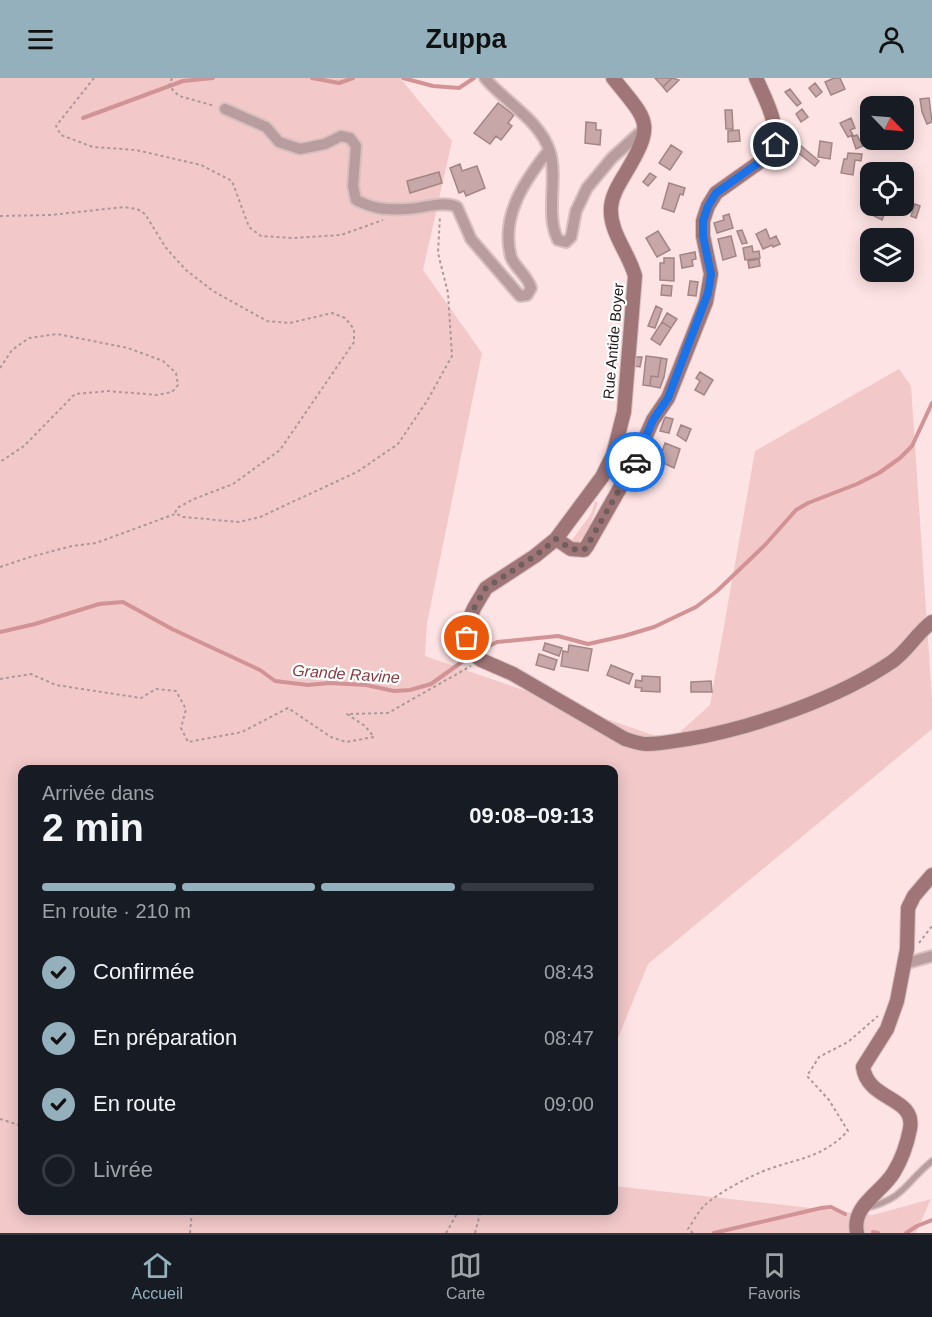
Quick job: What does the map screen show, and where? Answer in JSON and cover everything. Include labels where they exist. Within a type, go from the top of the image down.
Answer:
[{"type":"main road","points":[[613,78],[639,110],[645,128]]},
{"type":"main road","points":[[556,539],[571,549],[584,550],[633,465],[653,420],[668,398],[708,293],[711,274],[703,221],[708,206],[716,193],[771,154],[776,145],[777,136],[774,125],[756,78]]},
{"type":"main road","name":"Rue Antide Boyer","points":[[481,660],[473,654],[467,638],[467,625],[486,588],[535,556],[556,539],[602,477],[613,455],[624,412],[635,276],[632,264],[611,222],[611,205],[617,186],[643,143],[645,128]]},
{"type":"main road","points":[[481,660],[513,674],[625,739],[645,744],[662,744],[724,733],[792,710],[856,684],[896,659],[923,628],[932,622]]},
{"type":"main road","points":[[857,1233],[858,1216],[862,1209],[894,1174],[905,1149],[911,1125],[909,1114],[902,1106],[871,1087],[864,1076],[863,1067],[887,1029],[897,1001],[907,949],[908,908],[914,896],[932,875]]},
{"type":"street","points":[[485,78],[536,127],[549,150],[554,171],[552,230],[558,240],[566,242],[571,237],[576,211],[587,188],[612,158],[645,128]]},
{"type":"street","points":[[225,109],[266,127],[279,142],[300,149],[325,144],[341,136],[350,138],[356,146],[353,186],[356,200],[374,209],[407,209],[448,203],[457,207],[471,239],[520,296],[527,295],[531,288],[529,281],[512,259],[508,228],[519,192],[549,150]]},
{"type":"street","points":[[904,964],[932,956]]},
{"type":"lane","points":[[862,1209],[882,1204],[900,1194],[932,1161]]},
{"type":"path","points":[[94,78],[56,126],[61,135],[93,147],[136,150],[201,165],[232,181],[249,227],[261,236],[292,238],[341,235],[384,219]]},
{"type":"path","points":[[172,78],[169,86],[179,96],[225,109]]},
{"type":"path","points":[[175,513],[183,517],[239,522],[260,517],[357,472],[398,444],[427,401],[452,356],[448,293],[438,253],[441,204]]},
{"type":"path","points":[[0,216],[51,215],[124,207],[136,209],[145,214],[166,248],[186,270],[213,291],[267,321],[290,323],[332,313],[345,318],[354,329],[354,342],[280,450],[233,484],[194,499],[177,508],[175,513],[96,543],[72,546],[0,567]]},
{"type":"path","points":[[0,368],[12,350],[29,338],[57,334],[128,348],[163,361],[176,373],[178,385],[172,392],[157,395],[108,391],[75,394],[24,446],[0,462]]},
{"type":"path","points":[[0,680],[31,674],[56,685],[141,698],[156,689],[176,692],[186,709],[181,728],[188,742],[242,732],[288,708],[331,736],[346,742],[374,737],[365,726],[347,714],[388,713],[481,660]]},
{"type":"path","points":[[693,1233],[688,1229],[704,1206],[740,1183],[768,1170],[806,1159],[833,1147],[848,1131],[829,1100],[807,1076],[819,1057],[848,1042],[878,1016]]},
{"type":"path","points":[[0,1119],[18,1125]]},
{"type":"path","points":[[190,1233],[192,1215]]},
{"type":"path","points":[[446,1233],[456,1215]]},
{"type":"path","points":[[475,1233],[480,1215]]},
{"type":"shaded area","points":[[0,78],[400,78],[452,141],[423,270],[482,353],[427,623],[425,656],[670,741],[710,705],[755,451],[899,369],[911,386],[932,729],[648,964],[618,1038],[618,765],[18,765],[18,1215],[618,1215],[618,1186],[873,1215],[931,1199],[916,1233],[0,1233]]},
{"type":"shaded area","points":[[595,501],[598,503],[588,530],[578,543],[572,540],[591,514]]},
{"type":"building","points":[[655,78],[672,78],[663,87]]},
{"type":"building","points":[[672,78],[679,80],[667,92],[663,87]]},
{"type":"building","points":[[840,78],[845,89],[831,95],[825,82]]},
{"type":"building","points":[[815,83],[822,92],[816,97],[809,88]]},
{"type":"building","points":[[790,89],[801,103],[797,106],[785,92]]},
{"type":"building","points":[[929,98],[932,122],[927,124],[920,99]]},
{"type":"building","points":[[498,103],[514,115],[508,123],[512,126],[501,140],[496,136],[490,144],[474,133]]},
{"type":"building","points":[[802,109],[808,117],[801,122],[796,114]]},
{"type":"building","points":[[725,110],[732,110],[733,129],[726,129]]},
{"type":"building","points":[[851,118],[855,128],[850,130],[853,135],[848,137],[840,123]]},
{"type":"building","points":[[586,122],[596,123],[596,130],[601,130],[600,145],[585,143]]},
{"type":"building","points":[[739,130],[740,141],[728,142],[728,131]]},
{"type":"building","points":[[857,135],[860,147],[856,149],[852,137]]},
{"type":"building","points":[[820,141],[832,143],[830,159],[818,157]]},
{"type":"building","points":[[671,145],[682,152],[670,170],[659,163]]},
{"type":"building","points":[[800,145],[819,161],[815,166],[796,151]]},
{"type":"building","points":[[848,153],[862,154],[861,161],[855,160],[853,175],[841,173]]},
{"type":"building","points":[[460,164],[462,171],[477,166],[485,188],[466,196],[464,191],[459,193],[450,168]]},
{"type":"building","points":[[439,172],[442,183],[410,193],[407,181]]},
{"type":"building","points":[[650,173],[656,177],[648,186],[643,182]]},
{"type":"building","points":[[669,183],[685,188],[683,195],[680,194],[674,212],[662,208]]},
{"type":"building","points":[[915,204],[920,206],[916,218],[911,216],[914,216]]},
{"type":"building","points":[[729,214],[733,228],[717,233],[714,223],[724,220],[723,216]]},
{"type":"building","points":[[766,229],[770,239],[776,236],[780,244],[763,249],[756,234]]},
{"type":"building","points":[[742,230],[747,243],[742,244],[737,231]]},
{"type":"building","points":[[658,231],[670,250],[657,257],[646,238]]},
{"type":"building","points":[[731,236],[736,256],[723,260],[718,239]]},
{"type":"building","points":[[752,246],[753,252],[759,251],[760,258],[745,260],[743,248]]},
{"type":"building","points":[[695,252],[696,259],[692,260],[693,266],[682,268],[680,255]]},
{"type":"building","points":[[664,258],[674,258],[674,281],[660,280],[660,263],[664,263]]},
{"type":"building","points":[[759,259],[760,266],[749,268],[748,261]]},
{"type":"building","points":[[690,281],[698,282],[696,296],[688,295]]},
{"type":"building","points":[[662,285],[672,286],[671,296],[661,295]]},
{"type":"building","points":[[656,306],[662,309],[655,328],[648,326]]},
{"type":"building","points":[[667,313],[677,319],[671,328],[662,322]]},
{"type":"building","points":[[662,322],[671,328],[660,345],[651,339]]},
{"type":"building","points":[[646,356],[661,358],[658,377],[651,376],[650,386],[643,385]]},
{"type":"building","points":[[635,357],[642,357],[640,367],[634,366]]},
{"type":"building","points":[[661,358],[667,359],[660,388],[650,386],[651,376],[658,377]]},
{"type":"building","points":[[700,372],[713,380],[704,395],[695,390],[700,381],[696,378]]},
{"type":"building","points":[[665,417],[673,419],[669,433],[660,431]]},
{"type":"building","points":[[681,425],[691,429],[686,441],[677,435]]},
{"type":"building","points":[[665,443],[680,449],[674,468],[659,461]]},
{"type":"building","points":[[545,643],[562,648],[559,656],[543,650]]},
{"type":"building","points":[[569,645],[592,649],[588,671],[561,666],[563,651],[568,652]]},
{"type":"building","points":[[539,654],[557,660],[554,670],[536,665]]},
{"type":"building","points":[[611,665],[633,674],[629,684],[607,675]]},
{"type":"building","points":[[642,676],[660,677],[660,692],[641,691],[642,688],[635,687],[636,680],[642,681]]},
{"type":"building","points":[[711,681],[712,692],[691,692],[691,682]]},
{"type":"waterway","points":[[83,118],[183,81],[213,78]]},
{"type":"waterway","points":[[312,78],[339,83],[353,78]]},
{"type":"waterway","points":[[403,78],[433,86],[459,88],[474,78]]},
{"type":"waterway","name":"Grande Ravine","points":[[0,632],[35,624],[99,604],[123,602],[172,629],[260,670],[275,681],[308,685],[330,683],[366,685],[394,691],[410,690],[431,684],[473,654],[497,642],[558,636],[588,644],[654,627],[696,607],[717,591],[765,545],[796,510],[857,484],[879,473],[900,458],[912,446],[932,403]]},
{"type":"waterway","points":[[714,1233],[821,1208],[831,1207],[845,1214]]},
{"type":"waterway","points":[[906,1233],[932,1220]]},
{"type":"waterway","points":[[873,1232],[878,1233]]},
{"type":"way so far","points":[[467,638],[467,625],[486,588],[535,556],[556,539],[571,549],[584,550],[635,462]]},
{"type":"route","points":[[635,462],[653,420],[668,398],[708,293],[711,274],[703,236],[703,221],[708,206],[716,193],[771,154],[776,145]]}]
